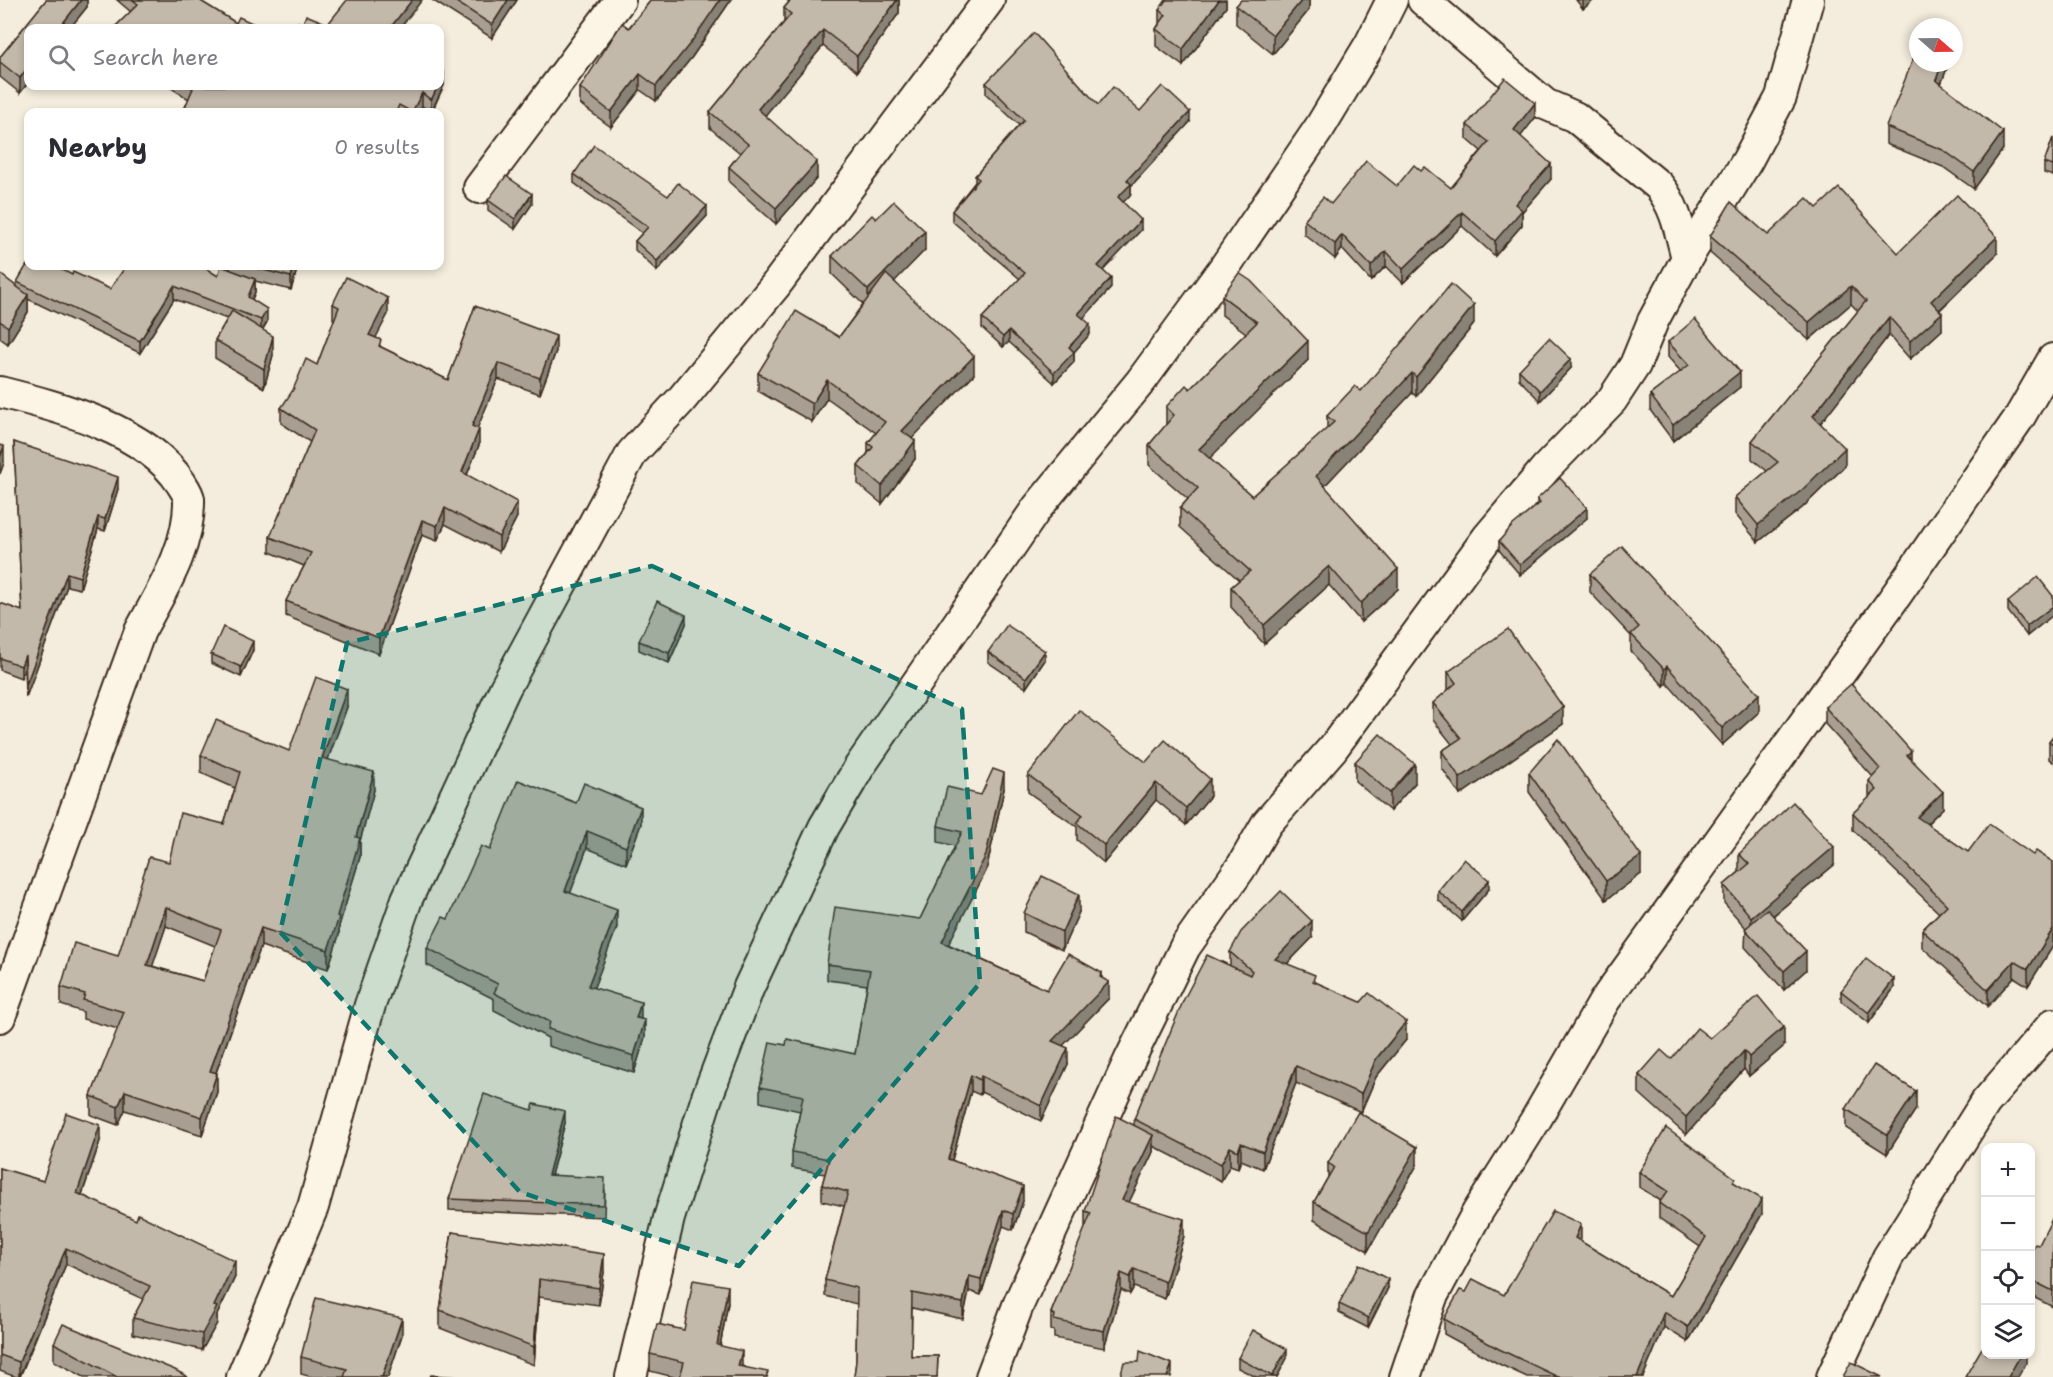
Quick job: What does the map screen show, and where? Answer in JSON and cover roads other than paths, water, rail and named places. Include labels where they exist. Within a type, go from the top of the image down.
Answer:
[{"type":"street","points":[[479,188],[620,0]]},
{"type":"street","points":[[242,1377],[314,1207],[370,1005],[407,899],[505,688],[632,453],[681,400],[775,286],[989,0]]},
{"type":"street","points":[[631,1377],[669,1218],[707,1097],[749,987],[824,827],[860,766],[1038,508],[1141,381],[1230,259],[1320,128],[1370,44],[1392,0]]},
{"type":"street","points":[[1423,0],[1545,104],[1575,117],[1659,186],[1669,198],[1675,212],[1687,258]]},
{"type":"street","points":[[991,1377],[1019,1303],[1130,1059],[1185,947],[1242,866],[1266,823],[1333,748],[1487,538],[1546,468],[1612,400],[1635,365],[1653,321],[1687,258],[1747,161],[1781,97],[1808,0]]},
{"type":"street","points":[[1406,1377],[1437,1286],[1477,1213],[1535,1120],[1605,1000],[1910,574],[2019,418],[2053,359]]},
{"type":"street","points":[[0,392],[54,406],[128,436],[169,465],[189,496],[186,534],[170,576],[140,631],[0,1017]]},
{"type":"street","points":[[1832,1377],[1888,1257],[1978,1112],[2053,1024]]}]
